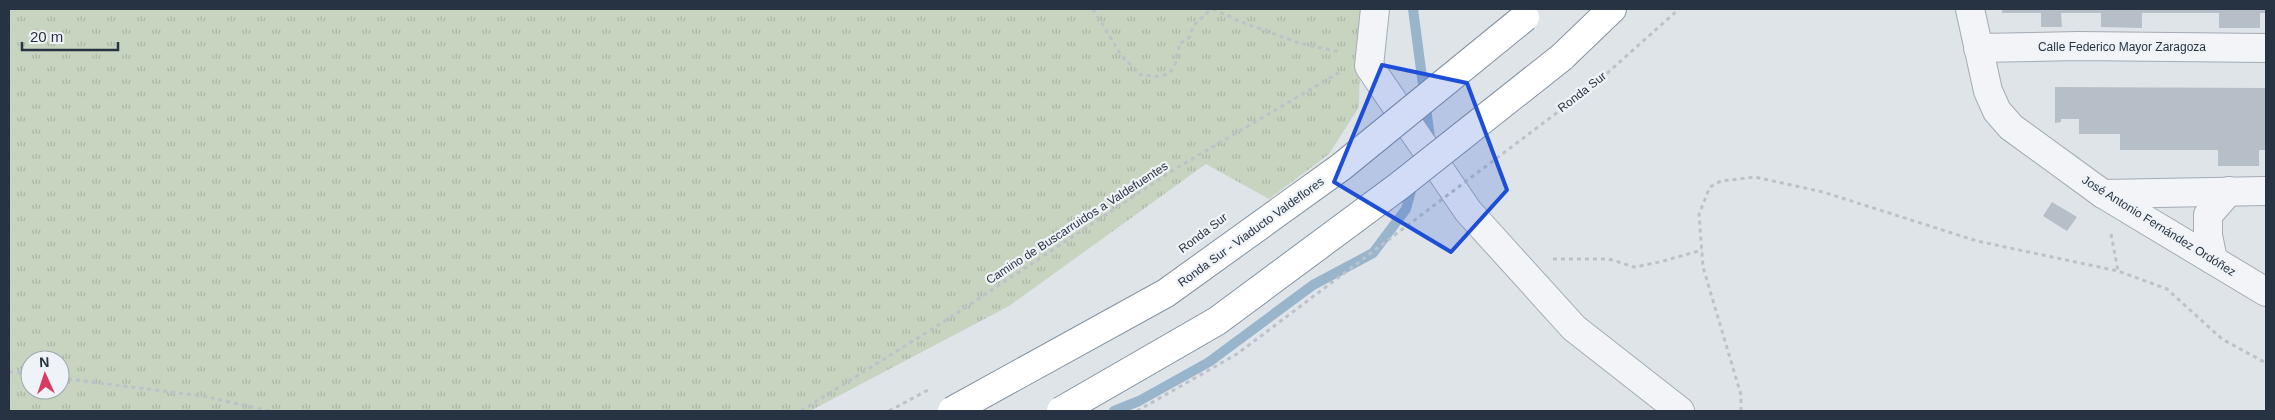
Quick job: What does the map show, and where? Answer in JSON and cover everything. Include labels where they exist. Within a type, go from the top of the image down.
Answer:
[{"type":"highway","points":[[1060,411],[1217,320],[1399,186],[1562,57],[1612,9]]},
{"type":"highway","name":"Ronda Sur - Viaducto Valdeflores","points":[[952,411],[1166,293],[1341,167],[1530,13]]},
{"type":"street","points":[[1375,9],[1362,64],[1468,211],[1574,328],[1680,411]]},
{"type":"street","name":"José Antonio Fernández Ordóñez","points":[[1970,9],[1988,91],[1997,111],[2011,127],[2103,194],[2266,292]]},
{"type":"street","name":"Calle Federico Mayor Zaragoza","points":[[1978,48],[2078,46],[2266,48]]},
{"type":"street","points":[[2213,260],[2208,235],[2208,215],[2228,191]]},
{"type":"street","points":[[2103,194],[2266,191]]},
{"type":"path","points":[[1093,9],[1120,55],[1141,75],[1162,76],[1172,69],[1179,56],[1179,44],[1189,38],[1194,25],[1212,9],[1299,43],[1337,49],[1362,64]]},
{"type":"path","name":"Ronda Sur","points":[[1137,411],[1237,354],[1594,84],[1679,9]]},
{"type":"path","name":"Camino de Buscarruidos a Valdefuentes","points":[[801,411],[951,317],[1175,169],[1362,64]]},
{"type":"path","points":[[1742,411],[1741,396],[1703,267],[1700,214],[1710,187],[1722,182],[1755,177],[1822,192],[1977,241],[2118,271],[2167,289],[2222,339],[2266,363]]},
{"type":"path","points":[[1506,252],[1527,250],[1553,260],[1609,259],[1634,266],[1660,262],[1702,250]]},
{"type":"path","points":[[70,379],[203,396],[269,411]]},
{"type":"path","points":[[889,411],[933,388]]},
{"type":"highlighted area","points":[[1382,65],[1467,83],[1507,190],[1451,252],[1334,182]]},
{"type":"green space","points":[[9,9],[1361,9],[1359,107],[1329,154],[1269,199],[1206,164],[1009,306],[810,411],[9,411]]},
{"type":"building","points":[[2002,9],[2266,9],[2266,13],[2260,13],[2260,28],[2219,28],[2219,13],[2142,13],[2142,28],[2101,27],[2101,13],[2061,13],[2062,27],[2041,27],[2041,13],[2002,13]]},
{"type":"building","points":[[2055,87],[2266,88],[2266,150],[2259,150],[2259,166],[2218,166],[2218,150],[2120,150],[2120,134],[2079,134],[2079,119],[2061,119],[2061,122],[2055,123]]},
{"type":"building","points":[[2052,202],[2077,217],[2067,231],[2043,216]]},
{"type":"waterway","points":[[1413,9],[1430,138]]},
{"type":"waterway","points":[[1114,411],[1139,401],[1209,362],[1313,285],[1373,253],[1406,209],[1413,183]]}]
